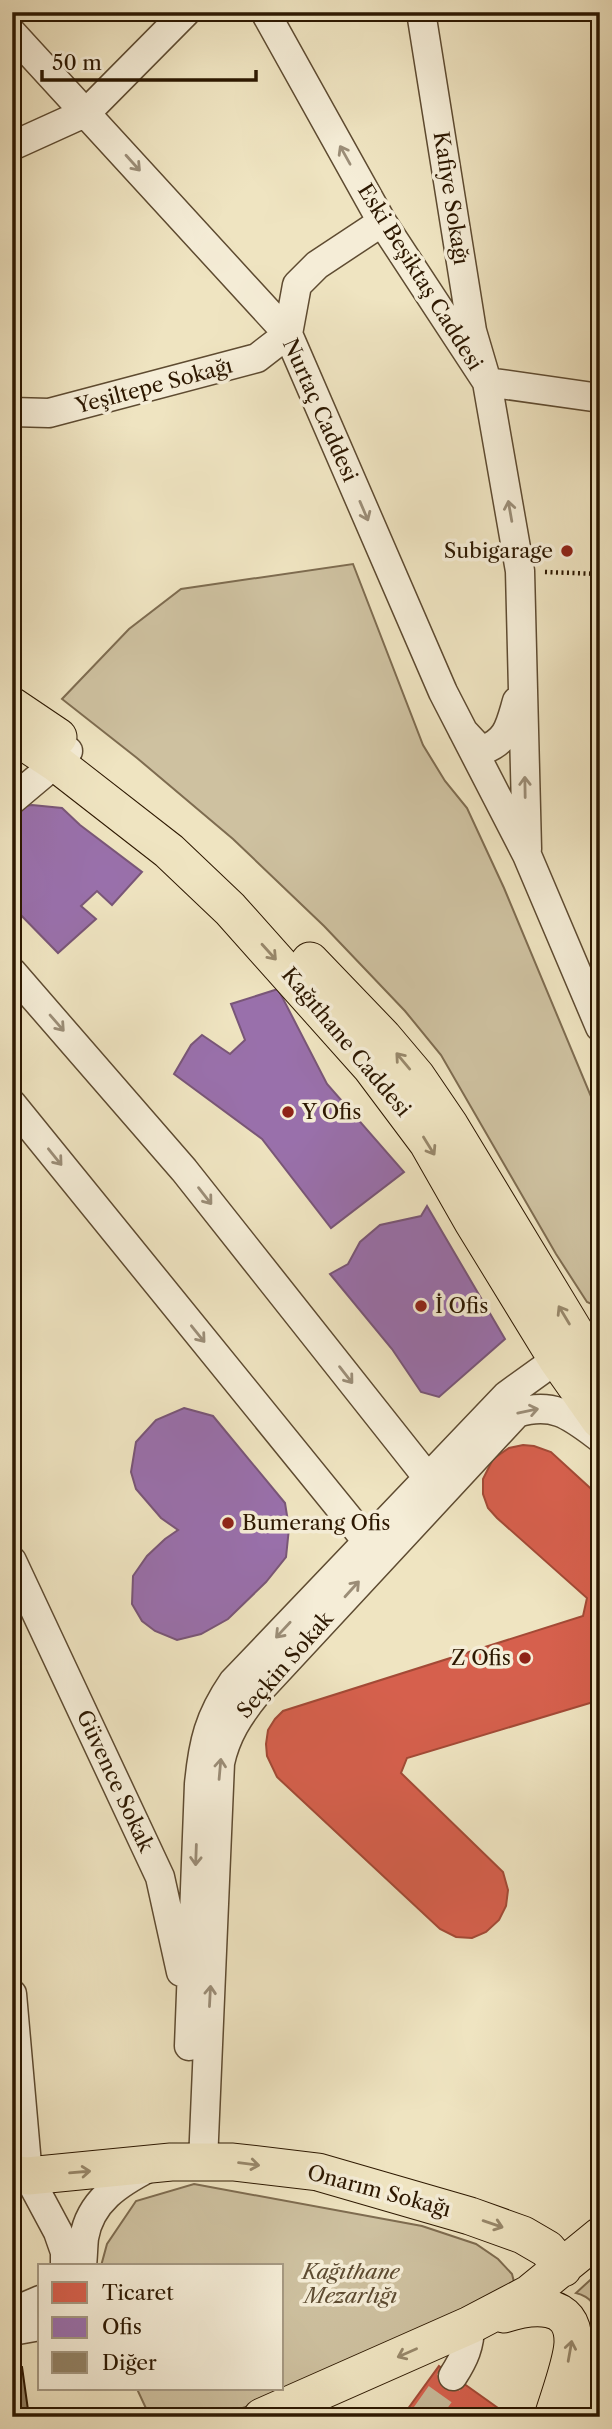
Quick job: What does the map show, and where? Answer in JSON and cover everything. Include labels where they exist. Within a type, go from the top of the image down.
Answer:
[{"type":"main road","name":"Kağıthane Caddesi","points":[[12,706],[230,909],[371,1068],[428,1143],[557,1359],[600,1420]]},
{"type":"main road","name":"Kağıthane Caddesi","points":[[12,734],[64,755],[190,842],[270,917],[383,1037],[416,1076],[450,1126],[598,1366]]},
{"type":"main road","points":[[557,1359],[580,1360],[598,1366]]},
{"type":"main road","name":"Onarım Sokağı","points":[[20,2175],[182,2162],[233,2162],[318,2172],[470,2216],[523,2235],[547,2249],[563,2268]]},
{"type":"main road","points":[[262,2417],[470,2325],[529,2294],[600,2236]]},
{"type":"main road","points":[[470,2325],[525,2307],[545,2306],[564,2316],[573,2344],[553,2417]]},
{"type":"main road","points":[[579,2417],[600,2366]]},
{"type":"street","points":[[12,146],[87,113],[186,12]]},
{"type":"street","name":"Eski Beşiktaş Caddesi","points":[[265,12],[382,222],[487,382],[520,571],[527,855]]},
{"type":"street","name":"Kafiye Sokağı","points":[[421,12],[472,331],[487,382]]},
{"type":"street","name":"Nurtaç Caddesi","points":[[12,33],[288,334],[443,692],[527,855],[600,1027]]},
{"type":"street","points":[[288,334],[297,285],[317,265],[382,222]]},
{"type":"street","name":"Yeşiltepe Sokağı","points":[[12,412],[49,413],[257,358],[288,334]]},
{"type":"street","points":[[487,382],[600,398]]},
{"type":"street","points":[[463,731],[483,750],[504,739],[523,682]]},
{"type":"street","points":[[12,800],[64,755]]},
{"type":"street","points":[[12,972],[184,1170],[428,1478]]},
{"type":"street","points":[[12,1104],[374,1550]]},
{"type":"street","name":"Seçkin Sokak","points":[[182,2162],[220,1763],[232,1726],[374,1550],[428,1478],[507,1395],[557,1359]]},
{"type":"street","name":"Seçkin Sokak","points":[[182,2162],[199,1784],[203,1745],[219,1702],[233,1682],[517,1413],[532,1408],[551,1409],[569,1415],[600,1438]]},
{"type":"street","name":"Güvence Sokak","points":[[12,1561],[160,1877],[190,2012]]},
{"type":"street","points":[[12,1994],[20,2175],[58,2232],[65,2252],[65,2264]]},
{"type":"street","points":[[82,2264],[84,2236],[95,2207],[124,2180],[182,2162]]},
{"type":"street","points":[[12,2312],[38,2301]]},
{"type":"street","points":[[453,2376],[465,2357],[470,2340],[470,2325]]},
{"type":"street","points":[[12,2331],[38,2326]]},
{"type":"path","points":[[520,571],[600,574]]},
{"type":"green space","points":[[353,564],[423,745],[445,781],[467,808],[504,888],[600,1118],[600,1308],[587,1302],[556,1254],[441,1055],[405,1011],[324,926],[233,839],[62,699],[129,629],[181,589]]},
{"type":"green space","name":"Kağıthane Mezarlığı","points":[[194,2184],[422,2226],[476,2244],[498,2259],[512,2274],[515,2286],[249,2406],[213,2417],[150,2417],[137,2390],[284,2390],[284,2264],[102,2264],[107,2244],[136,2201]]},
{"type":"green space","points":[[600,2271],[599,2320],[592,2302],[576,2293]]},
{"type":"building: Ticaret","name":"Z Ofis","points":[[523,1445],[551,1452],[600,1497],[600,1700],[407,1758],[401,1773],[503,1872],[508,1890],[506,1906],[499,1920],[486,1932],[472,1938],[456,1937],[440,1929],[277,1777],[267,1756],[266,1744],[268,1730],[283,1711],[583,1616],[587,1598],[497,1518],[488,1508],[483,1494],[483,1479],[493,1459],[509,1448]]},
{"type":"building: Ticaret","points":[[439,2366],[498,2408],[492,2417],[402,2417]]},
{"type":"building: Ofis","points":[[32,805],[62,808],[142,872],[112,905],[97,891],[81,906],[96,919],[58,953],[12,906],[12,808]]},
{"type":"building: Ofis","name":"Y Ofis","points":[[278,989],[327,1084],[404,1172],[331,1228],[262,1139],[174,1074],[191,1045],[202,1035],[230,1054],[245,1040],[231,1004]]},
{"type":"building: Ofis","name":"İ Ofis","points":[[427,1206],[505,1339],[439,1397],[421,1392],[392,1349],[330,1274],[348,1264],[360,1242],[380,1225],[421,1216]]},
{"type":"building: Ofis","name":"Bumerang Ofis","points":[[184,1408],[213,1416],[285,1503],[289,1528],[286,1557],[266,1582],[228,1619],[201,1634],[177,1640],[155,1631],[142,1621],[132,1604],[133,1576],[147,1556],[178,1530],[161,1518],[136,1489],[131,1472],[136,1442],[156,1420]]},
{"type":"building: Diğer","points":[[22,2367],[29,2417],[12,2417],[12,2368]]},
{"type":"tunnel","points":[[424,2417],[453,2376]]},
{"type":"place","name":"Subigarage","points":[[567,551]]},
{"type":"place","name":"Y Ofis","points":[[288,1112]]},
{"type":"place","name":"İ Ofis","points":[[421,1306]]},
{"type":"place","name":"Bumerang Ofis","points":[[228,1523]]},
{"type":"place","name":"Z Ofis","points":[[525,1658]]}]
